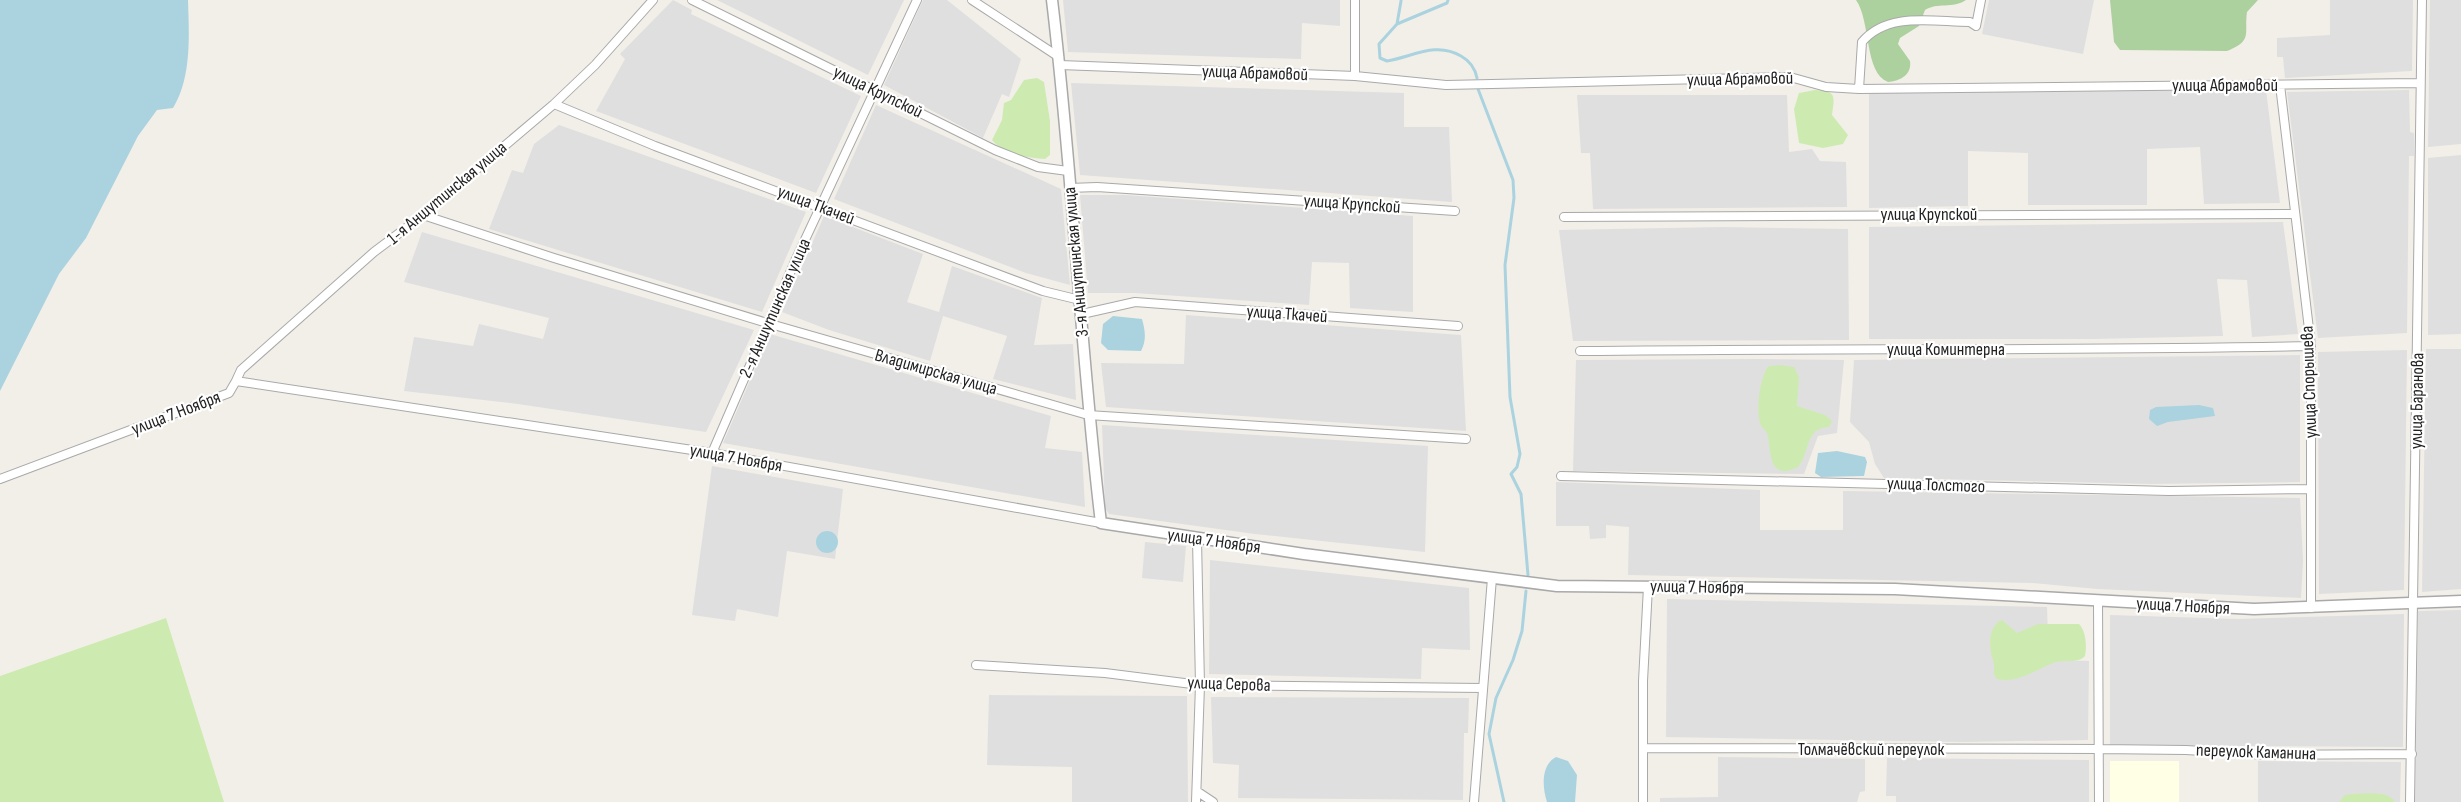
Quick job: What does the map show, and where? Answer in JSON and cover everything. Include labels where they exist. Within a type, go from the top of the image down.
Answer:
[{"type":"street","name":"1-я Аншутинская улица","points":[[236,381],[241,370],[374,252],[423,215],[554,104],[595,65],[653,0]]},
{"type":"street","name":"улица Крупской","points":[[692,0],[1011,157],[1053,171],[1068,171]]},
{"type":"street","name":"2-я Аншутинская улица","points":[[712,453],[767,323],[917,0]]},
{"type":"street","points":[[972,0],[1059,61]]},
{"type":"street","name":"3-я Аншутинская улица","points":[[1052,0],[1082,314],[1088,415],[1101,523]]},
{"type":"street","points":[[1355,0],[1355,76]]},
{"type":"street","points":[[1859,89],[1862,42],[1875,29],[1900,21],[1970,22],[1976,26],[1981,0]]},
{"type":"street","name":"улица Баранова","points":[[2410,802],[2422,0]]},
{"type":"street","name":"улица Абрамовой","points":[[1059,61],[1355,76],[1446,85],[1790,77],[1826,87],[1859,89],[2420,83]]},
{"type":"street","name":"улица Спорышева","points":[[2280,85],[2311,346],[2311,608]]},
{"type":"street","name":"улица Ткачей","points":[[554,104],[588,120],[1043,291],[1080,300]]},
{"type":"street","name":"улица Крупской","points":[[1069,188],[1097,187],[1455,211]]},
{"type":"street","name":"улица Крупской","points":[[1564,217],[2294,214]]},
{"type":"street","name":"Владимирская улица","points":[[423,215],[767,323],[1088,415],[1466,439]]},
{"type":"street","name":"улица Ткачей","points":[[1082,314],[1135,302],[1458,326]]},
{"type":"street","name":"улица Коминтерна","points":[[1580,351],[1856,348],[2124,350],[2311,346]]},
{"type":"street","name":"улица 7 Ноября","points":[[0,479],[229,393],[236,381],[712,453],[1197,539],[1557,586],[1895,590],[2254,609],[2461,601]]},
{"type":"street","name":"улица Толстого","points":[[1561,476],[2169,491],[2311,489]]},
{"type":"street","points":[[1196,802],[1200,685],[1197,539]]},
{"type":"street","points":[[1474,802],[1492,578]]},
{"type":"street","points":[[1643,802],[1643,681],[1648,586]]},
{"type":"street","points":[[2098,602],[2099,802]]},
{"type":"street","name":"улица Серова","points":[[976,665],[1105,673],[1200,685],[1483,688]]},
{"type":"street","name":"Толмачёвский переулок","points":[[1643,748],[2099,749]]},
{"type":"street","name":"переулок Каманина","points":[[2099,749],[2186,750],[2267,755],[2412,754]]},
{"type":"street","points":[[1198,792],[1213,802]]},
{"type":"shaded area","points":[[673,0],[692,10],[691,14],[861,96],[816,193],[596,111],[625,59],[620,54]]},
{"type":"shaded area","points":[[717,0],[904,0],[868,75]]},
{"type":"shaded area","points":[[923,0],[947,0],[1021,59],[1009,97],[1002,94],[983,138],[884,85]]},
{"type":"shaded area","points":[[1063,0],[1340,0],[1340,26],[1302,23],[1301,59],[1068,52]]},
{"type":"shaded area","points":[[1989,0],[2094,0],[2083,54],[1982,34]]},
{"type":"shaded area","points":[[2330,0],[2413,0],[2412,71],[2285,78],[2283,57],[2277,57],[2277,38],[2330,35]]},
{"type":"shaded area","points":[[2430,0],[2461,0],[2461,144],[2428,147]]},
{"type":"shaded area","points":[[1071,83],[1404,93],[1404,127],[1449,127],[1452,202],[1080,175]]},
{"type":"shaded area","points":[[2266,90],[2280,203],[2204,204],[2200,147],[2147,149],[2147,205],[2028,205],[2028,153],[1968,151],[1968,206],[1869,208],[1869,93]]},
{"type":"shaded area","points":[[2409,90],[2410,132],[2414,133],[2414,156],[2409,156],[2407,333],[2318,338],[2287,92]]},
{"type":"shaded area","points":[[1577,95],[1787,95],[1789,152],[1812,149],[1820,161],[1846,162],[1847,207],[1593,209],[1590,153],[1581,153]]},
{"type":"shaded area","points":[[876,105],[1061,189],[1070,285],[1026,273],[834,199]]},
{"type":"shaded area","points":[[559,125],[806,212],[762,312],[489,229],[512,170],[523,173],[534,144]]},
{"type":"shaded area","points":[[2461,155],[2461,334],[2428,335],[2428,158]]},
{"type":"shaded area","points":[[1080,195],[1126,195],[1413,216],[1413,312],[1350,308],[1349,263],[1312,262],[1309,305],[1135,293],[1088,293]]},
{"type":"shaded area","points":[[824,216],[923,254],[907,302],[939,312],[952,266],[1042,298],[1034,345],[1073,344],[1076,400],[993,379],[1007,336],[943,316],[930,361],[829,330],[782,312]]},
{"type":"shaded area","points":[[2283,222],[2298,334],[2252,337],[2247,280],[2217,279],[2223,336],[2094,339],[1869,339],[1869,227]]},
{"type":"shaded area","points":[[1722,227],[1848,229],[1849,340],[1573,341],[1559,230]]},
{"type":"shaded area","points":[[422,232],[754,330],[706,432],[518,404],[404,391],[414,337],[473,346],[479,324],[543,339],[549,318],[404,282]]},
{"type":"shaded area","points":[[1186,315],[1461,335],[1466,431],[1106,407],[1101,363],[1184,364]]},
{"type":"shaded area","points":[[770,334],[1051,416],[1045,448],[1082,452],[1085,507],[723,443]]},
{"type":"shaded area","points":[[2426,349],[2461,349],[2461,589],[2422,592]]},
{"type":"shaded area","points":[[2407,350],[2404,590],[2319,594],[2318,352]]},
{"type":"shaded area","points":[[2300,355],[2300,482],[2151,484],[1884,478],[1875,464],[1869,442],[1850,422],[1854,360]]},
{"type":"shaded area","points":[[1576,360],[1844,360],[1837,433],[1818,436],[1804,474],[1573,471]]},
{"type":"shaded area","points":[[1102,425],[1428,446],[1425,552],[1255,534],[1109,514],[1105,508]]},
{"type":"shaded area","points":[[712,466],[843,489],[835,559],[787,551],[778,617],[737,609],[735,621],[692,615]]},
{"type":"shaded area","points":[[1556,482],[1760,490],[1760,530],[1843,530],[1843,491],[2300,498],[2303,561],[2301,598],[2097,589],[2033,583],[1628,575],[1629,527],[1606,525],[1606,538],[1590,539],[1589,526],[1556,526]]},
{"type":"shaded area","points":[[1145,542],[1186,546],[1183,582],[1142,578]]},
{"type":"shaded area","points":[[1210,560],[1469,588],[1470,650],[1422,648],[1421,679],[1209,674]]},
{"type":"shaded area","points":[[1667,599],[2047,607],[2048,636],[2037,659],[2089,661],[2088,740],[1964,742],[1666,737]]},
{"type":"shaded area","points":[[2461,610],[2461,802],[2415,802],[2418,611]]},
{"type":"shaded area","points":[[2404,614],[2403,747],[2110,745],[2110,615],[2238,619]]},
{"type":"shaded area","points":[[989,695],[1187,696],[1188,802],[1072,802],[1072,767],[987,765]]},
{"type":"shaded area","points":[[1211,697],[1469,698],[1468,733],[1464,733],[1463,800],[1238,798],[1239,765],[1213,763]]},
{"type":"shaded area","points":[[1718,757],[1865,759],[1865,791],[1860,792],[1857,802],[1660,802],[1660,798],[1718,797]]},
{"type":"shaded area","points":[[1887,758],[2089,760],[2089,802],[1896,802],[1896,796],[1886,796]]},
{"type":"shaded area","points":[[2110,761],[2179,761],[2179,802],[2110,802]]},
{"type":"shaded area","points":[[2258,761],[2401,762],[2400,802],[2258,802]]},
{"type":"green space","points":[[1856,0],[1966,0],[1925,10],[1919,26],[1900,38],[1898,44],[1910,61],[1907,74],[1901,79],[1888,82],[1880,77],[1871,58],[1864,20]]},
{"type":"green space","points":[[2110,0],[2258,0],[2247,12],[2244,40],[2227,51],[2120,50],[2114,42]]},
{"type":"green space","points":[[1037,78],[1044,82],[1050,121],[1050,155],[1045,159],[1009,152],[992,140],[1002,120],[1004,103],[1011,100],[1024,80]]},
{"type":"green space","points":[[1815,90],[1828,92],[1833,96],[1832,115],[1848,135],[1843,144],[1823,148],[1799,143],[1794,109],[1799,93]]},
{"type":"green space","points":[[1769,366],[1794,367],[1799,377],[1797,406],[1825,415],[1832,421],[1829,427],[1821,428],[1812,436],[1798,467],[1782,471],[1773,463],[1767,434],[1761,425],[1758,413],[1761,385],[1766,370]]},
{"type":"green space","points":[[166,618],[224,802],[0,802],[0,676]]},
{"type":"green space","points":[[2002,620],[2017,633],[2038,624],[2079,624],[2085,639],[2085,656],[2078,660],[2053,663],[2012,680],[1997,679],[1990,638],[1994,627]]},
{"type":"green space","points":[[2382,794],[2392,798],[2395,802],[2339,802],[2345,795]]},
{"type":"water","points":[[0,0],[188,0],[189,27],[184,83],[173,108],[157,110],[138,136],[86,238],[59,274],[0,391]]},
{"type":"water","points":[[1113,316],[1142,319],[1145,335],[1141,351],[1108,350],[1101,343],[1103,324]]},
{"type":"water","points":[[2199,405],[2213,408],[2215,416],[2168,422],[2157,426],[2149,419],[2150,410],[2156,407]]},
{"type":"water","points":[[1837,451],[1865,457],[1867,462],[1864,476],[1821,477],[1815,473],[1818,453]]},
{"type":"water","points":[[827,531],[835,534],[838,542],[835,550],[827,553],[819,550],[816,542],[819,534]]},
{"type":"water","points":[[1556,757],[1568,761],[1577,775],[1575,802],[1547,802],[1544,790],[1545,771]]},
{"type":"waterway","points":[[1397,24],[1447,3],[1448,0]]},
{"type":"waterway","points":[[1401,1],[1397,24],[1379,44],[1380,58],[1387,61],[1424,51],[1452,52],[1469,63],[1477,78]]},
{"type":"waterway","points":[[1478,89],[1513,180],[1514,198],[1505,265],[1510,397],[1520,454],[1517,467],[1511,474],[1521,494],[1528,575]]},
{"type":"waterway","points":[[1504,802],[1489,734],[1496,698],[1513,660],[1522,631],[1526,591]]}]
